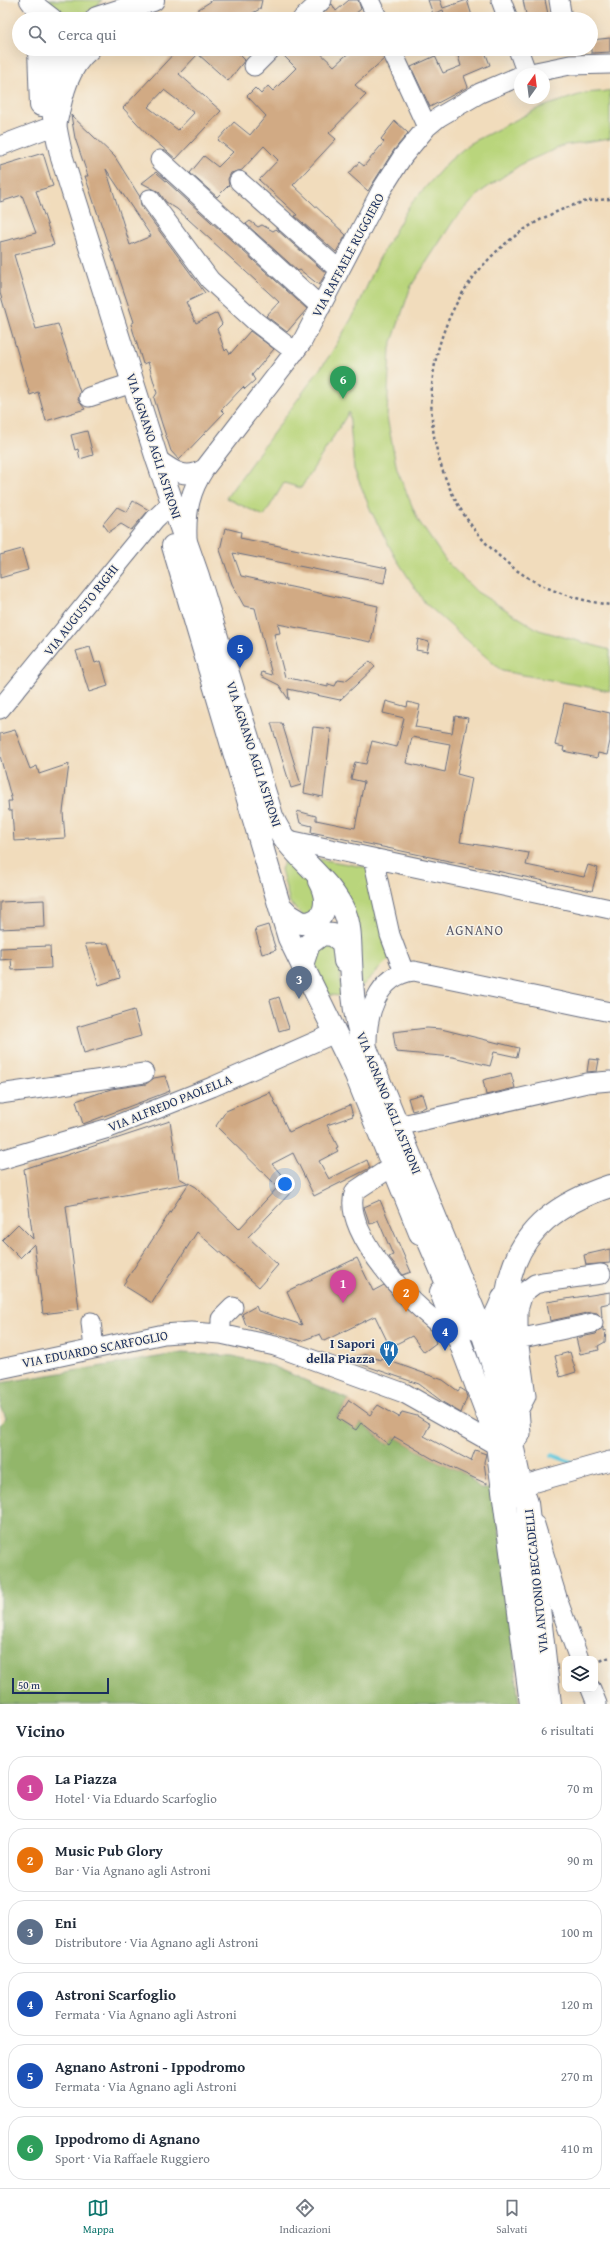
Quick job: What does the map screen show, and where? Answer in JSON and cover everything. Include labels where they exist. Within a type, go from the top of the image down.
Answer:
[{"type":"main road","points":[[105,12],[114,0]]},
{"type":"main road","points":[[114,12],[153,0]]},
{"type":"main road","points":[[144,12],[165,0]]},
{"type":"main road","name":"VIA AGNANO AGLI ASTRONI","points":[[39,56],[39,88],[123,386],[167,506],[187,546],[278,831],[335,897],[345,914],[350,936],[355,1016],[368,1056],[481,1329],[499,1384],[507,1437]]},
{"type":"main road","name":"VIA AGNANO AGLI ASTRONI","points":[[62,56],[58,62],[54,81],[50,127],[75,198],[157,459],[167,506],[289,938],[356,1075],[413,1215],[457,1336],[484,1403],[507,1437]]},
{"type":"main road","points":[[50,127],[63,89],[72,69],[83,56]]},
{"type":"main road","points":[[273,883],[277,860],[280,856],[288,852],[290,846]]},
{"type":"main road","points":[[280,906],[289,915],[302,923],[309,923],[322,916],[326,902],[322,887],[314,871]]},
{"type":"main road","points":[[302,965],[309,944],[317,936],[328,934],[338,938],[344,949],[346,977],[353,996],[338,1002],[330,1002],[316,994]]},
{"type":"main road","points":[[413,1215],[423,1228],[464,1323],[470,1328],[481,1329],[488,1326],[492,1321],[506,1292],[514,1263],[529,1237],[556,1211],[593,1192],[610,1186]]},
{"type":"main road","points":[[506,1292],[504,1335],[507,1437]]},
{"type":"main road","name":"VIA ANTONIO BECCADELLI","points":[[507,1437],[517,1495],[534,1565],[550,1704]]},
{"type":"main road","name":"VIA ANTONIO BECCADELLI","points":[[517,1495],[531,1704]]},
{"type":"street","points":[[309,12],[322,0]]},
{"type":"street","points":[[369,0],[375,12]]},
{"type":"street","points":[[501,0],[505,12]]},
{"type":"street","points":[[559,0],[561,12]]},
{"type":"street","points":[[254,66],[264,56]]},
{"type":"street","points":[[394,56],[427,127]]},
{"type":"street","points":[[521,56],[525,68]]},
{"type":"street","points":[[541,68],[568,57],[610,64]]},
{"type":"street","name":"VIA RAFFAELE RUGGIERO","points":[[187,546],[187,508],[195,484],[205,468],[295,352],[321,307],[382,189],[403,156],[427,127],[439,117],[464,102],[514,79]]},
{"type":"street","points":[[0,146],[50,127]]},
{"type":"street","points":[[160,160],[321,307]]},
{"type":"street","points":[[239,181],[339,270]]},
{"type":"street","points":[[150,199],[210,280],[256,322],[295,352]]},
{"type":"street","points":[[89,397],[123,386]]},
{"type":"street","points":[[157,459],[184,474],[198,473],[205,468]]},
{"type":"street","name":"VIA AUGUSTO RIGHI","points":[[0,709],[167,506]]},
{"type":"street","points":[[290,846],[373,858],[610,908]]},
{"type":"street","points":[[373,858],[400,974]]},
{"type":"street","points":[[353,996],[370,990],[382,980],[414,971],[610,1012]]},
{"type":"street","points":[[368,1056],[367,1033],[373,1006],[382,988],[400,974]]},
{"type":"street","name":"VIA ALFREDO PAOLELLA","points":[[0,1160],[109,1128],[212,1087],[335,1033]]},
{"type":"street","points":[[0,1094],[144,1073]]},
{"type":"street","points":[[398,1126],[587,1083],[610,1081]]},
{"type":"street","points":[[393,1166],[355,1192],[352,1206],[358,1222],[382,1267],[399,1288],[441,1328],[457,1336]]},
{"type":"street","points":[[507,1437],[521,1434],[519,1409],[526,1396],[518,1339],[518,1310],[524,1293],[528,1288],[543,1282],[602,1274]]},
{"type":"street","points":[[221,1334],[220,1319],[233,1306]]},
{"type":"street","points":[[91,1322],[94,1349]]},
{"type":"street","points":[[518,1339],[593,1323]]},
{"type":"street","name":"VIA EDUARDO SCARFOGLIO","points":[[0,1369],[164,1334],[191,1332],[221,1334],[275,1346],[397,1391],[460,1425],[507,1437]]},
{"type":"street","points":[[460,1425],[473,1423],[480,1418],[484,1403]]},
{"type":"street","points":[[578,1656],[517,1495],[610,1461]]},
{"type":"street","points":[[534,1565],[559,1604]]},
{"type":"street","points":[[592,1692],[597,1704]]},
{"type":"path","points":[[610,199],[581,202],[538,220],[505,242],[471,277],[443,328],[434,359],[430,401],[434,443],[447,483],[464,515],[492,549],[531,579],[581,600],[610,605]]},
{"type":"path","points":[[598,1661],[610,1657]]},
{"type":"green space","points":[[42,0],[102,0],[96,7],[88,12],[62,12],[49,6]]},
{"type":"green space","points":[[610,91],[610,138],[565,145],[523,163],[482,191],[454,220],[411,286],[390,348],[387,417],[397,470],[418,520],[446,561],[477,592],[539,630],[610,650],[610,691],[502,671],[425,603],[395,557],[371,511],[354,469],[349,412],[301,488],[284,483],[264,516],[226,498],[330,355],[356,311],[378,261],[409,206],[448,162],[469,144],[539,108],[585,93]]},
{"type":"green space","points":[[288,856],[317,896],[319,907],[304,917],[290,903],[281,869]]},
{"type":"green space","points":[[308,857],[370,868],[389,959],[361,987],[356,934]]},
{"type":"green space","points":[[325,940],[340,953],[341,996],[329,995],[313,960],[314,951]]},
{"type":"green space","points":[[182,1353],[233,1356],[273,1366],[349,1400],[337,1417],[356,1430],[361,1423],[388,1445],[395,1437],[433,1459],[468,1475],[480,1489],[494,1489],[510,1612],[519,1704],[0,1704],[0,1424],[6,1418],[0,1404],[0,1383]]},
{"type":"building","points":[[213,0],[262,0],[260,9],[254,12],[198,12],[197,10]]},
{"type":"building","points":[[349,0],[358,0],[361,9],[357,12],[325,12],[332,4],[336,11]]},
{"type":"building","points":[[428,0],[440,0],[443,8],[467,0],[471,12],[444,12],[443,10],[432,12]]},
{"type":"building","points":[[523,0],[545,0],[548,12],[526,12]]},
{"type":"building","points":[[610,38],[610,52],[598,53],[598,39]]},
{"type":"building","points":[[171,56],[196,56],[179,74],[221,111],[176,159],[148,135],[123,108]],"holes":[[[164,90],[194,113],[178,130],[148,107]]]},
{"type":"building","points":[[200,56],[241,56],[245,60],[228,81]]},
{"type":"building","points":[[284,56],[323,56],[334,66],[345,56],[382,56],[384,59],[355,85],[366,95],[329,133],[336,139],[293,185],[346,235],[336,252],[295,216],[297,215],[259,180],[278,160],[264,146],[242,170],[231,173],[228,179],[229,185],[217,197],[190,173],[204,156],[218,167],[233,152],[218,140],[234,122],[250,135],[266,116],[247,96],[255,88],[261,94],[268,86],[273,91],[296,68]]},
{"type":"building","points":[[435,56],[443,73],[461,66],[458,56],[487,56],[490,65],[464,76],[468,87],[430,107],[411,67]]},
{"type":"building","points":[[71,115],[115,157],[140,197],[141,206],[205,293],[186,302],[196,323],[217,313],[222,324],[217,329],[225,351],[227,349],[230,354],[250,331],[274,349],[252,375],[255,380],[245,389],[243,387],[221,410],[224,413],[179,460],[171,451],[162,424],[154,398],[157,393],[148,362],[143,364],[131,324],[134,322],[85,176],[88,176],[75,138]],"holes":[[[106,169],[151,236],[130,245]]]},
{"type":"building","points":[[395,121],[408,133],[394,150],[368,191],[349,174],[359,162],[364,166],[384,142],[381,139]]},
{"type":"building","points":[[43,153],[53,186],[36,191],[54,245],[14,255],[36,329],[58,324],[80,392],[78,400],[85,409],[46,421],[38,392],[30,395],[0,293],[0,242],[36,233],[22,195],[0,202],[0,166]]},
{"type":"building","points":[[156,172],[307,309],[287,332],[266,316],[279,302],[177,209],[166,202],[159,192],[142,183]]},
{"type":"building","points":[[250,221],[258,227],[262,225],[273,231],[276,229],[326,273],[319,285],[300,270],[298,271],[246,224]]},
{"type":"building","points":[[87,431],[93,455],[80,459],[78,449],[75,450],[71,435]]},
{"type":"building","points":[[133,501],[149,510],[131,530],[121,524],[109,532],[103,524],[117,507],[127,512]]},
{"type":"building","points":[[225,528],[241,532],[240,538],[387,568],[384,583],[233,553],[241,576],[378,606],[371,642],[278,624],[280,633],[274,634],[285,677],[328,687],[328,684],[335,686],[338,680],[345,681],[370,661],[375,667],[340,700],[288,689],[289,700],[279,685],[261,676],[262,672],[272,675],[255,608],[244,606],[232,584],[220,550]]},
{"type":"building","points":[[22,549],[28,570],[0,578],[0,555]]},
{"type":"building","points":[[418,639],[429,642],[427,652],[416,650]]},
{"type":"building","points":[[90,647],[95,663],[101,661],[108,686],[89,692],[76,651]]},
{"type":"building","points":[[386,701],[407,707],[408,702],[420,705],[415,727],[452,733],[455,716],[468,718],[457,774],[472,778],[460,842],[529,853],[526,865],[584,877],[588,865],[598,868],[592,891],[311,832],[312,826],[300,823],[297,811],[316,816],[316,820],[355,828],[364,782],[351,779],[355,762],[366,764],[372,741],[397,747],[404,718],[383,713]],"holes":[[[412,737],[450,744],[445,772],[406,763]]]},
{"type":"building","points":[[564,703],[610,713],[610,741],[607,755],[598,753],[597,758],[563,751],[564,747],[555,745]]},
{"type":"building","points":[[271,723],[282,723],[301,785],[291,788]]},
{"type":"building","points":[[313,727],[331,729],[323,797],[304,793]]},
{"type":"building","points":[[15,730],[30,769],[37,766],[39,774],[69,764],[63,812],[65,838],[14,841],[12,811],[9,811],[8,801],[12,801],[0,756],[0,734]]},
{"type":"building","points":[[44,900],[45,927],[0,929],[0,902]]},
{"type":"building","points":[[268,925],[276,950],[262,954],[255,929]]},
{"type":"building","points":[[108,943],[120,978],[99,985],[85,944]]},
{"type":"building","points":[[50,946],[51,968],[12,970],[11,959],[0,960],[0,948]]},
{"type":"building","points":[[279,997],[289,1028],[279,1031],[270,1000]]},
{"type":"building","points":[[134,1010],[141,1036],[84,1053],[77,1027]]},
{"type":"building","points":[[427,1028],[441,1029],[519,1048],[517,1057],[494,1052],[490,1066],[453,1057],[396,1052],[393,1032]]},
{"type":"building","points":[[589,1059],[599,1060],[597,1071],[587,1072]]},
{"type":"building","points":[[511,1073],[515,1088],[486,1095],[483,1080]]},
{"type":"building","points":[[165,1076],[170,1091],[83,1124],[76,1101],[111,1089],[146,1084],[154,1078]]},
{"type":"building","points":[[270,1092],[289,1132],[350,1105],[353,1116],[327,1125],[338,1147],[336,1148],[338,1151],[319,1161],[329,1179],[367,1160],[370,1168],[314,1196],[293,1153],[272,1164],[294,1189],[248,1237],[278,1265],[259,1287],[197,1232],[152,1303],[123,1285],[189,1183],[196,1187],[239,1229],[278,1187],[216,1126],[226,1111]]},
{"type":"building","points":[[422,1094],[426,1107],[412,1111],[408,1098]]},
{"type":"building","points":[[170,1121],[179,1178],[188,1183],[66,1206],[79,1309],[43,1314],[34,1244],[20,1258],[2,1240],[18,1224],[33,1239],[24,1169]]},
{"type":"building","points":[[380,1200],[411,1272],[403,1275],[389,1257],[393,1255],[378,1220],[370,1224],[364,1207]]},
{"type":"building","points":[[610,1249],[610,1263],[586,1265],[584,1255]]},
{"type":"building","points":[[357,1258],[373,1291],[384,1285],[398,1301],[432,1332],[436,1343],[424,1352],[412,1336],[390,1347],[375,1316],[324,1341],[320,1334],[301,1341],[246,1325],[242,1314],[256,1306],[258,1311],[302,1325],[287,1291]]},
{"type":"building","points":[[610,1292],[610,1303],[601,1305],[602,1318],[597,1313],[591,1312],[550,1321],[547,1302]]},
{"type":"building","points":[[603,1327],[603,1331],[606,1330],[605,1342],[598,1346],[599,1350],[580,1354],[576,1338],[596,1334]]},
{"type":"building","points":[[570,1352],[576,1372],[560,1377],[555,1356]]},
{"type":"building","points":[[366,1354],[380,1360],[381,1358],[443,1380],[458,1391],[460,1388],[465,1391],[467,1397],[461,1413],[444,1403],[419,1384],[349,1360]]},
{"type":"building","points":[[349,1400],[370,1415],[378,1405],[399,1417],[402,1412],[417,1416],[430,1424],[424,1436],[471,1461],[475,1450],[486,1454],[484,1462],[487,1484],[433,1459],[395,1437],[389,1445],[361,1423],[356,1430],[337,1418]]},
{"type":"waterway","points":[[552,1455],[574,1463]]},
{"type":"place","name":"Ippodromo di Agnano","points":[[343,399]]},
{"type":"place","name":"Agnano Astroni - Ippodromo","points":[[240,668]]},
{"type":"place","name":"Eni","points":[[299,999]]},
{"type":"place","name":"La Piazza","points":[[343,1303]]},
{"type":"place","name":"Music Pub Glory","points":[[406,1312]]},
{"type":"place","name":"Astroni Scarfoglio","points":[[445,1351]]},
{"type":"place","name":"I Sapori della Piazza","points":[[389,1367]]},
{"type":"district","name":"AGNANO","points":[[475,930]]}]
